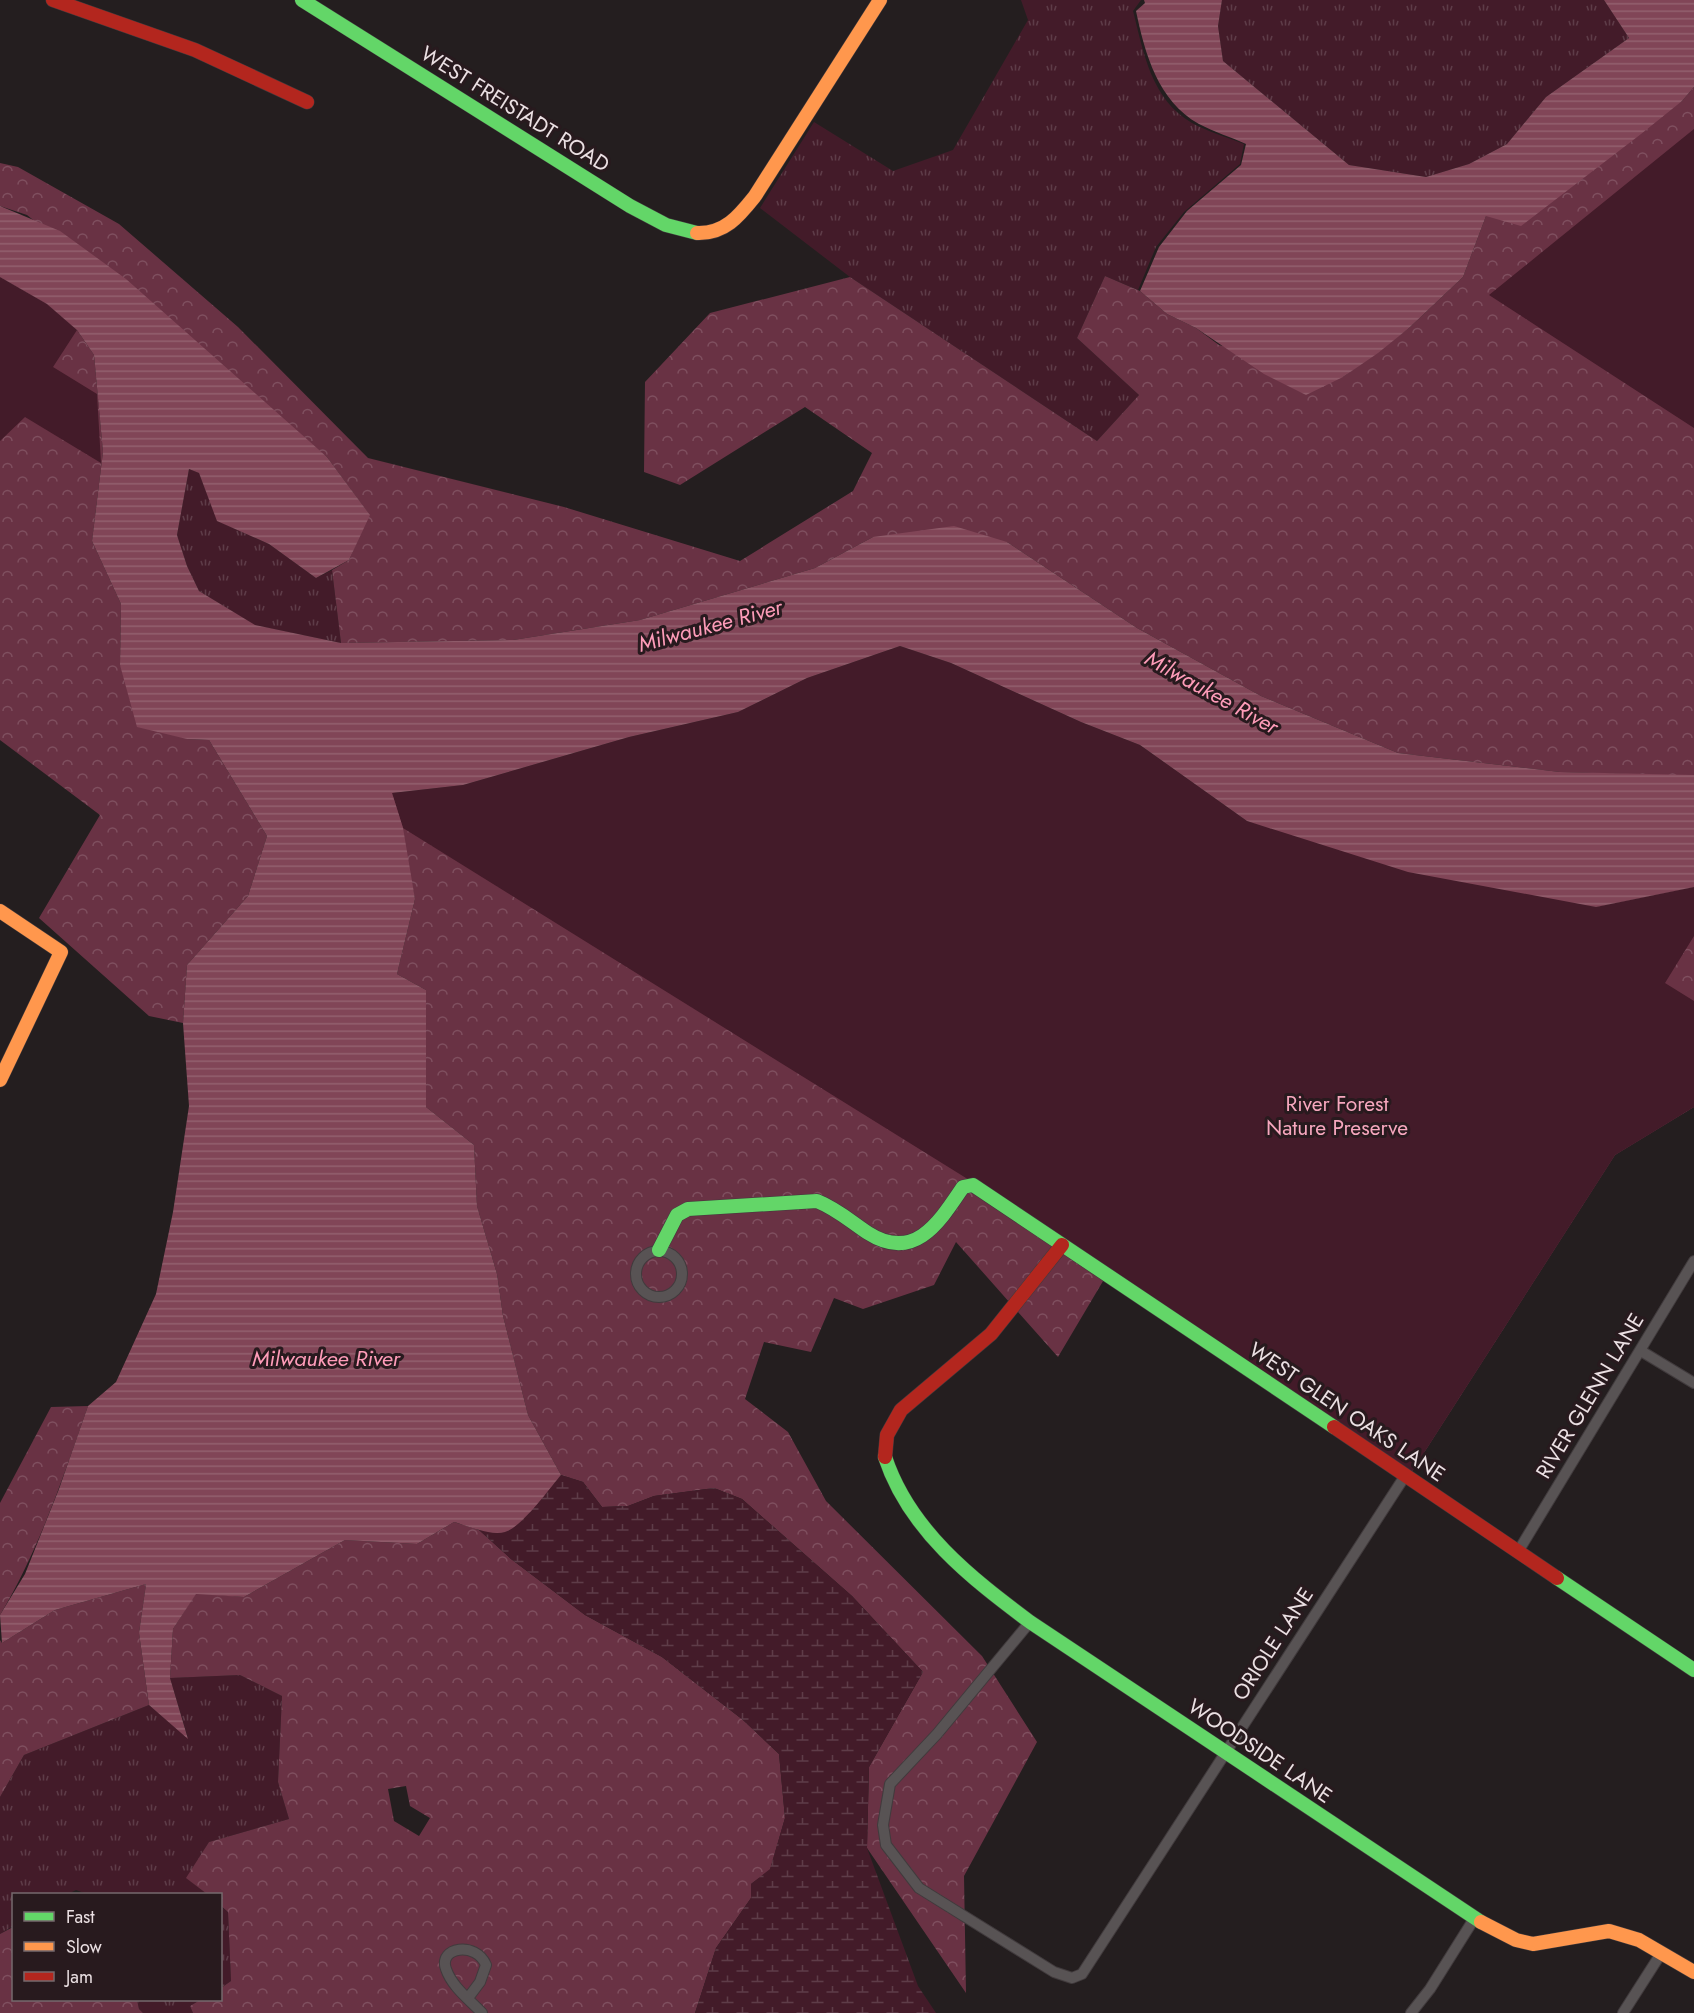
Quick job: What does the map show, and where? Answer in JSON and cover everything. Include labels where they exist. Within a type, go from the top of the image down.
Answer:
[{"type":"street","points":[[53,0],[195,50],[307,102]]},
{"type":"street","name":"WEST FREISTADT ROAD","points":[[302,0],[640,211],[670,228],[692,233],[712,231],[731,224],[755,196],[880,0]]},
{"type":"street","points":[[0,910],[61,952],[0,1080]]},
{"type":"street","name":"WEST GLEN OAKS LANE","points":[[659,1250],[677,1215],[688,1209],[817,1202],[836,1208],[870,1234],[892,1243],[911,1241],[927,1235],[963,1187],[973,1185],[978,1187],[1694,1670]]},
{"type":"street","name":"WOODSIDE LANE","points":[[1062,1245],[992,1334],[901,1410],[887,1435],[885,1458],[897,1487],[912,1513],[955,1563],[1030,1622],[1474,1919],[1516,1940],[1533,1944],[1609,1931],[1640,1940],[1694,1972]]},
{"type":"street","points":[[659,1250],[667,1252],[679,1261],[682,1275],[677,1289],[671,1294],[656,1297],[642,1290],[636,1276],[636,1268],[645,1255],[659,1250]]},
{"type":"street","name":"RIVER GLENN LANE","points":[[1519,1550],[1694,1261]]},
{"type":"street","points":[[1641,1351],[1694,1383]]},
{"type":"street","name":"ORIOLE LANE","points":[[1030,1622],[937,1734],[890,1784],[883,1825],[886,1845],[919,1888],[1054,1972],[1072,1978],[1082,1974],[1406,1476]]},
{"type":"street","points":[[1411,2013],[1430,1989],[1474,1919]]},
{"type":"street","points":[[468,1998],[480,1982],[486,1965],[482,1956],[470,1949],[461,1949],[453,1951],[446,1960],[445,1967],[452,1982],[482,2013]]},
{"type":"street","points":[[1623,2013],[1662,1952]]},
{"type":"green space","points":[[1021,0],[1141,0],[1133,11],[1141,43],[1151,74],[1167,101],[1192,123],[1244,144],[1240,164],[1184,212],[1156,247],[1138,290],[1105,276],[1077,338],[1139,395],[1097,441],[850,277],[760,208],[814,122],[893,171],[953,150],[1028,20]]},
{"type":"green space","points":[[1222,0],[1604,0],[1629,38],[1546,97],[1507,144],[1469,164],[1426,177],[1349,165],[1223,61],[1218,26]]},
{"type":"green space","points":[[1694,87],[1694,775],[1691,776],[1560,772],[1398,753],[1261,696],[1137,628],[1007,542],[873,537],[815,568],[640,620],[513,640],[341,643],[332,570],[349,560],[369,514],[327,457],[27,215],[0,206],[0,163],[18,167],[119,224],[238,327],[368,458],[564,507],[740,561],[853,491],[872,453],[805,407],[680,485],[644,472],[645,382],[710,313],[850,277],[1097,441],[1139,395],[1077,338],[1105,276],[1140,291],[1167,314],[1196,328],[1219,345],[1343,377],[1409,328],[1463,277],[1486,216],[1682,101]]},
{"type":"green space","points":[[1694,129],[1694,428],[1489,295]]},
{"type":"green space","points":[[0,277],[47,304],[77,330],[94,355],[103,452],[92,541],[121,604],[120,665],[187,739],[209,740],[267,836],[248,896],[187,965],[183,1023],[149,1016],[39,918],[100,815],[0,740]]},
{"type":"green space","points":[[0,277],[47,304],[77,330],[53,367],[97,394],[101,463],[25,417],[0,441]]},
{"type":"green space","points":[[189,469],[199,473],[218,521],[269,544],[316,578],[332,570],[341,643],[254,625],[199,591],[187,566],[177,535]]},
{"type":"green space","name":"River Forest Nature Preserve","points":[[900,646],[951,663],[1081,722],[1140,745],[1247,821],[1596,907],[1694,887],[1694,936],[1665,983],[1694,1001],[1694,1107],[1615,1155],[1411,1473],[966,1178],[403,828],[392,793],[463,785],[629,737],[738,712],[807,678]]},
{"type":"green space","name":"River Forest Nature Preserve","points":[[392,793],[1596,907],[1694,887],[1694,1107],[1615,1155],[1411,1473],[1109,1271],[1058,1357],[956,1242],[934,1285],[863,1309],[834,1298],[811,1352],[764,1342],[745,1399],[788,1432],[826,1501],[982,1656],[1037,1742],[964,1876],[966,1993],[867,1848],[869,1767],[923,1672],[852,1596],[742,1499],[714,1488],[654,1496],[628,1506],[602,1507],[583,1482],[561,1475],[528,1415],[503,1316],[497,1274],[477,1206],[474,1145],[426,1107],[426,990],[397,974],[415,899]]},
{"type":"green space","points":[[88,1406],[38,1539],[0,1615],[0,1503],[51,1407]]},
{"type":"green space","points":[[561,1475],[583,1482],[602,1507],[628,1506],[654,1496],[714,1488],[742,1499],[852,1596],[923,1672],[869,1767],[867,1848],[918,1986],[936,2013],[695,2013],[716,1948],[751,1898],[751,1884],[770,1869],[785,1818],[779,1754],[743,1720],[662,1657],[585,1615],[511,1559],[479,1530],[505,1532],[521,1521]]},
{"type":"green space","points":[[454,1522],[479,1530],[511,1559],[585,1615],[662,1657],[743,1720],[779,1754],[785,1818],[770,1870],[751,1884],[751,1898],[716,1948],[695,2013],[193,2013],[190,2006],[198,2001],[222,2001],[222,1987],[231,1981],[228,1912],[222,1907],[222,1893],[206,1893],[186,1878],[209,1842],[289,1819],[278,1782],[282,1696],[240,1675],[170,1678],[173,1629],[196,1593],[244,1597],[345,1540],[417,1544]],"holes":[[[406,1786],[410,1806],[430,1818],[419,1836],[394,1821],[388,1789]]]},
{"type":"green space","points":[[146,1584],[139,1633],[149,1705],[24,1755],[0,1797],[0,1640],[2,1643],[55,1610]]},
{"type":"green space","points":[[240,1675],[282,1696],[278,1782],[289,1819],[209,1842],[187,1878],[206,1893],[84,1893],[76,1890],[70,1893],[12,1893],[12,1927],[0,1934],[0,1797],[24,1755],[149,1705],[188,1738],[170,1678]]},
{"type":"green space","points":[[222,1908],[228,1912],[231,1981],[222,1987]]},
{"type":"green space","points":[[12,1928],[12,2001],[137,2001],[139,2009],[143,2013],[0,2013],[0,1934]]},
{"type":"green space","points":[[137,2001],[198,2001],[190,2006],[193,2013],[143,2013],[139,2009]]},
{"type":"water","points":[[1144,0],[1222,0],[1218,26],[1223,61],[1349,165],[1426,177],[1469,164],[1507,144],[1546,97],[1629,38],[1604,0],[1694,0],[1694,87],[1682,101],[1641,134],[1521,226],[1486,216],[1463,277],[1409,328],[1378,353],[1343,377],[1306,395],[1264,374],[1196,328],[1167,314],[1140,291],[1159,247],[1187,211],[1241,165],[1246,144],[1199,124],[1173,103],[1163,89],[1149,60],[1136,11],[1145,3]]},
{"type":"water","name":"Milwaukee River","points":[[0,206],[60,231],[126,279],[327,457],[370,515],[349,560],[316,578],[269,544],[217,521],[199,473],[189,469],[177,535],[187,566],[199,591],[255,625],[341,643],[513,640],[640,620],[815,568],[873,537],[954,526],[1007,542],[1137,628],[1261,696],[1398,753],[1560,772],[1694,775],[1694,887],[1596,907],[1408,872],[1247,821],[1140,745],[1081,722],[951,663],[900,646],[807,678],[738,712],[629,737],[463,785],[392,793],[403,828],[415,899],[397,974],[426,990],[426,1107],[474,1145],[477,1206],[497,1274],[503,1316],[528,1415],[561,1475],[527,1515],[512,1529],[505,1532],[486,1532],[454,1522],[417,1544],[345,1540],[244,1597],[196,1594],[173,1629],[170,1678],[188,1739],[149,1705],[139,1633],[146,1584],[55,1610],[2,1643],[0,1615],[25,1574],[59,1489],[88,1406],[116,1382],[156,1294],[173,1212],[189,1106],[183,1023],[187,965],[248,896],[267,836],[209,740],[187,739],[137,727],[120,665],[121,604],[92,541],[103,452],[94,355],[77,330],[47,304],[0,277]]},
{"type":"traffic: fast","points":[[302,0],[630,206],[666,225],[697,233]]},
{"type":"traffic: fast","points":[[659,1250],[677,1215],[688,1209],[817,1201],[885,1241],[899,1243],[913,1241],[935,1224],[963,1187],[973,1185],[1334,1427]]},
{"type":"traffic: fast","points":[[885,1457],[909,1507],[926,1530],[944,1550],[986,1588],[1030,1622],[1481,1922]]},
{"type":"traffic: fast","points":[[1557,1578],[1694,1670]]},
{"type":"traffic: slow","points":[[697,233],[707,233],[731,222],[755,196],[880,0]]},
{"type":"traffic: slow","points":[[0,911],[61,952],[0,1080]]},
{"type":"traffic: slow","points":[[1481,1922],[1516,1940],[1533,1944],[1609,1931],[1639,1940],[1694,1972]]},
{"type":"traffic: jam","points":[[53,0],[195,50],[307,102]]},
{"type":"traffic: jam","points":[[885,1457],[887,1435],[901,1410],[991,1334],[1062,1245]]},
{"type":"traffic: jam","points":[[1334,1427],[1557,1578]]}]
